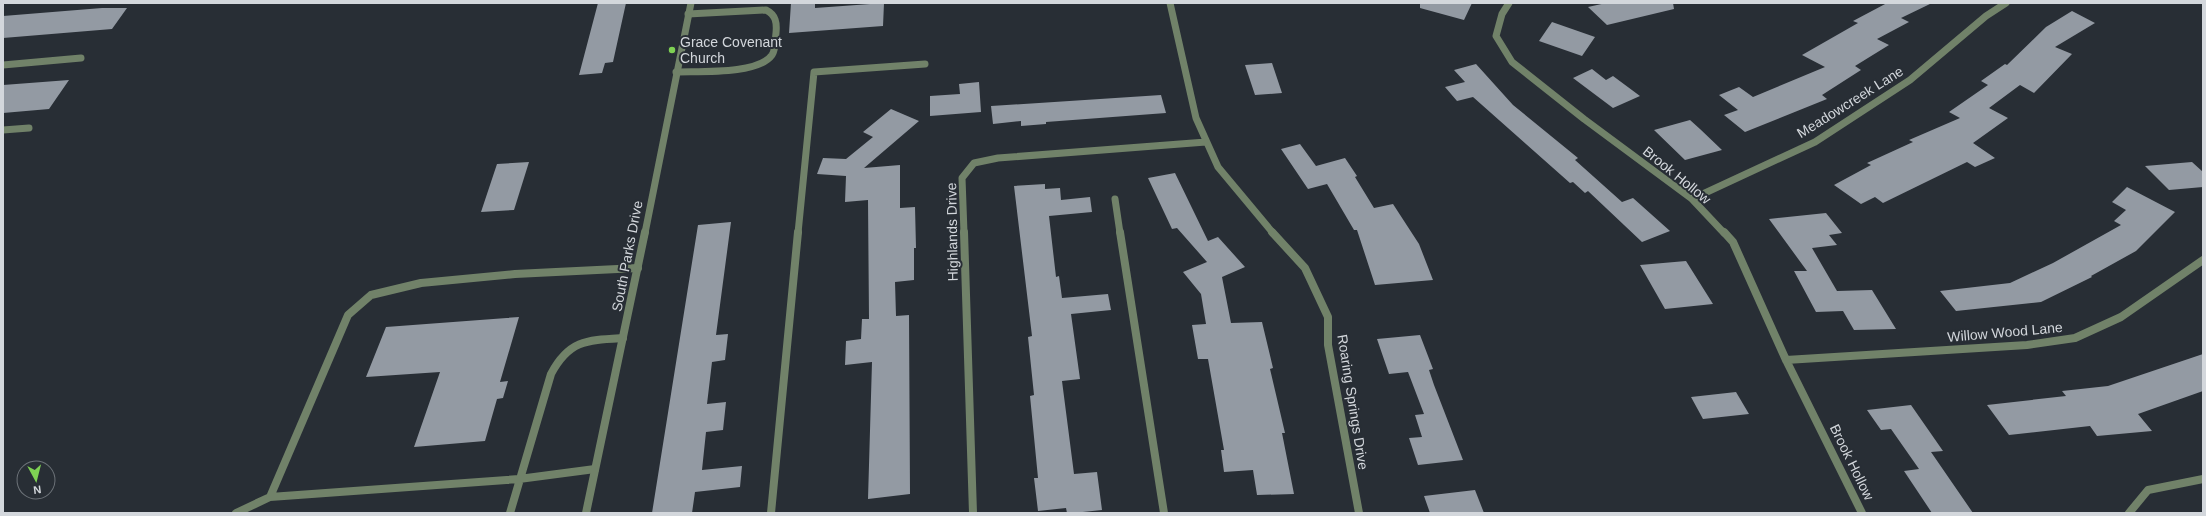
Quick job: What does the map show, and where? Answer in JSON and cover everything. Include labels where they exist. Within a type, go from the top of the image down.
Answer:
[{"type":"street","name":"South Parks Drive","points":[[586,513],[638,268],[691,3]]},
{"type":"street","name":"Roaring Springs Drive","points":[[1170,3],[1196,118],[1218,167],[1251,209],[1305,268],[1328,317],[1328,345],[1359,513]]},
{"type":"street","name":"Brook Hollow","points":[[1509,3],[1502,14],[1496,36],[1512,62],[1584,119],[1692,199],[1733,242],[1786,360],[1862,513]]},
{"type":"street","name":"Meadowcreek Lane","points":[[1692,199],[1815,142],[1910,80],[1986,16],[2006,3]]},
{"type":"street","points":[[676,72],[758,65],[772,56],[774,49],[777,23],[772,13],[766,10],[688,14]]},
{"type":"street","points":[[3,65],[81,58]]},
{"type":"street","points":[[771,513],[814,72],[925,64]]},
{"type":"street","points":[[3,130],[29,128]]},
{"type":"street","name":"Highlands Drive","points":[[973,513],[962,178],[974,163],[998,158],[1206,142]]},
{"type":"street","points":[[1115,200],[1164,513]]},
{"type":"street","name":"Willow Wood Lane","points":[[1786,360],[2027,345],[2075,338],[2121,317],[2203,260]]},
{"type":"street","points":[[270,497],[348,315],[371,295],[429,283],[515,274],[638,268]]},
{"type":"street","points":[[510,513],[551,374],[557,360],[572,346],[583,342],[623,338]]},
{"type":"street","points":[[236,513],[270,497],[519,479],[596,469]]},
{"type":"street","points":[[2129,513],[2148,490],[2203,479]]},
{"type":"building","points":[[598,3],[626,3],[613,62],[605,63],[602,73],[579,75]]},
{"type":"building","points":[[791,3],[815,3],[815,8],[884,3],[883,26],[789,33]]},
{"type":"building","points":[[1420,3],[1472,3],[1464,20],[1420,8]]},
{"type":"building","points":[[1606,3],[1673,3],[1674,9],[1607,25],[1588,7]]},
{"type":"building","points":[[1887,3],[1932,3],[1901,18],[1909,22],[1877,39],[1889,45],[1855,66],[1861,70],[1822,95],[1827,99],[1745,132],[1724,115],[1738,110],[1719,95],[1739,87],[1753,97],[1825,67],[1802,55],[1858,23],[1853,21]]},
{"type":"building","points":[[102,8],[127,8],[112,29],[3,38],[3,16]]},
{"type":"building","points":[[2072,11],[2095,23],[2055,47],[2072,54],[2034,93],[2020,85],[1989,108],[2008,118],[1973,143],[1995,158],[1975,167],[1967,162],[1883,203],[1875,197],[1861,204],[1834,185],[1871,165],[1867,163],[1913,142],[1909,140],[1960,118],[1949,112],[1988,85],[1981,81],[2005,64],[2007,65],[2046,27]]},
{"type":"building","points":[[1552,22],[1595,37],[1582,56],[1539,41]]},
{"type":"building","points":[[1272,63],[1282,93],[1255,95],[1245,65]]},
{"type":"building","points":[[1476,64],[1513,105],[1578,158],[1575,160],[1622,202],[1633,198],[1670,231],[1642,242],[1588,191],[1585,193],[1573,182],[1570,183],[1473,97],[1457,101],[1445,87],[1465,82],[1454,70]]},
{"type":"building","points":[[1592,69],[1606,80],[1613,76],[1640,96],[1613,108],[1573,78]]},
{"type":"building","points":[[69,80],[49,109],[3,113],[3,85]]},
{"type":"building","points":[[979,82],[981,112],[930,116],[930,96],[960,94],[959,84]]},
{"type":"building","points":[[1161,95],[1166,113],[1046,122],[1046,124],[1021,126],[1021,121],[993,124],[991,106]]},
{"type":"building","points":[[891,109],[919,121],[864,168],[900,165],[900,208],[915,207],[916,248],[914,248],[914,280],[895,282],[896,316],[909,315],[910,494],[868,499],[872,362],[845,365],[846,341],[861,339],[862,319],[869,319],[868,200],[845,202],[846,176],[817,174],[823,158],[846,159],[873,137],[863,132]]},
{"type":"building","points":[[1690,120],[1722,150],[1685,160],[1654,130]]},
{"type":"building","points":[[1300,144],[1316,166],[1345,158],[1357,176],[1355,177],[1374,208],[1393,204],[1419,244],[1433,280],[1375,285],[1357,230],[1354,230],[1327,184],[1308,189],[1281,149]]},
{"type":"building","points":[[529,162],[514,210],[481,212],[497,164]]},
{"type":"building","points":[[2192,162],[2203,172],[2203,187],[2169,190],[2145,166]]},
{"type":"building","points":[[1175,173],[1208,241],[1218,237],[1245,267],[1222,277],[1231,323],[1262,322],[1273,368],[1270,369],[1285,433],[1282,433],[1294,494],[1257,495],[1253,470],[1224,472],[1221,450],[1224,450],[1208,359],[1198,359],[1192,325],[1206,324],[1201,294],[1183,272],[1207,262],[1177,228],[1172,229],[1148,178]]},
{"type":"building","points":[[1045,184],[1045,189],[1060,188],[1061,200],[1090,197],[1092,212],[1049,216],[1056,277],[1059,276],[1062,298],[1108,294],[1111,310],[1071,314],[1080,379],[1062,381],[1074,474],[1097,472],[1102,510],[1067,513],[1066,508],[1038,511],[1034,478],[1038,478],[1030,396],[1034,395],[1028,337],[1032,336],[1014,186]]},
{"type":"building","points":[[2127,187],[2175,212],[2136,251],[2091,276],[2092,277],[2041,302],[1956,311],[1940,291],[2010,283],[2053,263],[2121,225],[2114,221],[2126,210],[2112,202]]},
{"type":"building","points":[[1826,213],[1842,233],[1829,235],[1837,245],[1812,248],[1837,291],[1872,290],[1896,329],[1854,330],[1843,311],[1816,312],[1794,271],[1807,271],[1769,219]]},
{"type":"building","points":[[731,222],[716,335],[728,334],[725,360],[712,362],[707,404],[726,402],[723,430],[706,432],[702,470],[742,466],[740,487],[695,492],[692,513],[652,513],[698,225]]},
{"type":"building","points":[[1686,261],[1713,304],[1665,309],[1640,265]]},
{"type":"building","points":[[519,317],[500,382],[508,381],[503,398],[497,399],[485,441],[414,447],[440,372],[366,377],[386,327]]},
{"type":"building","points":[[1420,335],[1433,369],[1429,370],[1434,385],[1463,460],[1418,465],[1409,438],[1422,437],[1415,415],[1424,414],[1408,372],[1389,374],[1377,339]]},
{"type":"building","points":[[2203,354],[2203,391],[2138,414],[2152,431],[2097,436],[2090,426],[2009,435],[1987,405],[2066,396],[2062,391],[2108,386]]},
{"type":"building","points":[[1736,392],[1749,414],[1703,419],[1691,397]]},
{"type":"building","points":[[1911,405],[1943,451],[1931,452],[1973,513],[1932,513],[1904,471],[1919,469],[1891,429],[1881,430],[1867,410]]},
{"type":"building","points":[[1475,490],[1484,513],[1430,513],[1424,496]]},
{"type":"place","name":"Grace Covenant Church","points":[[672,50]]}]
